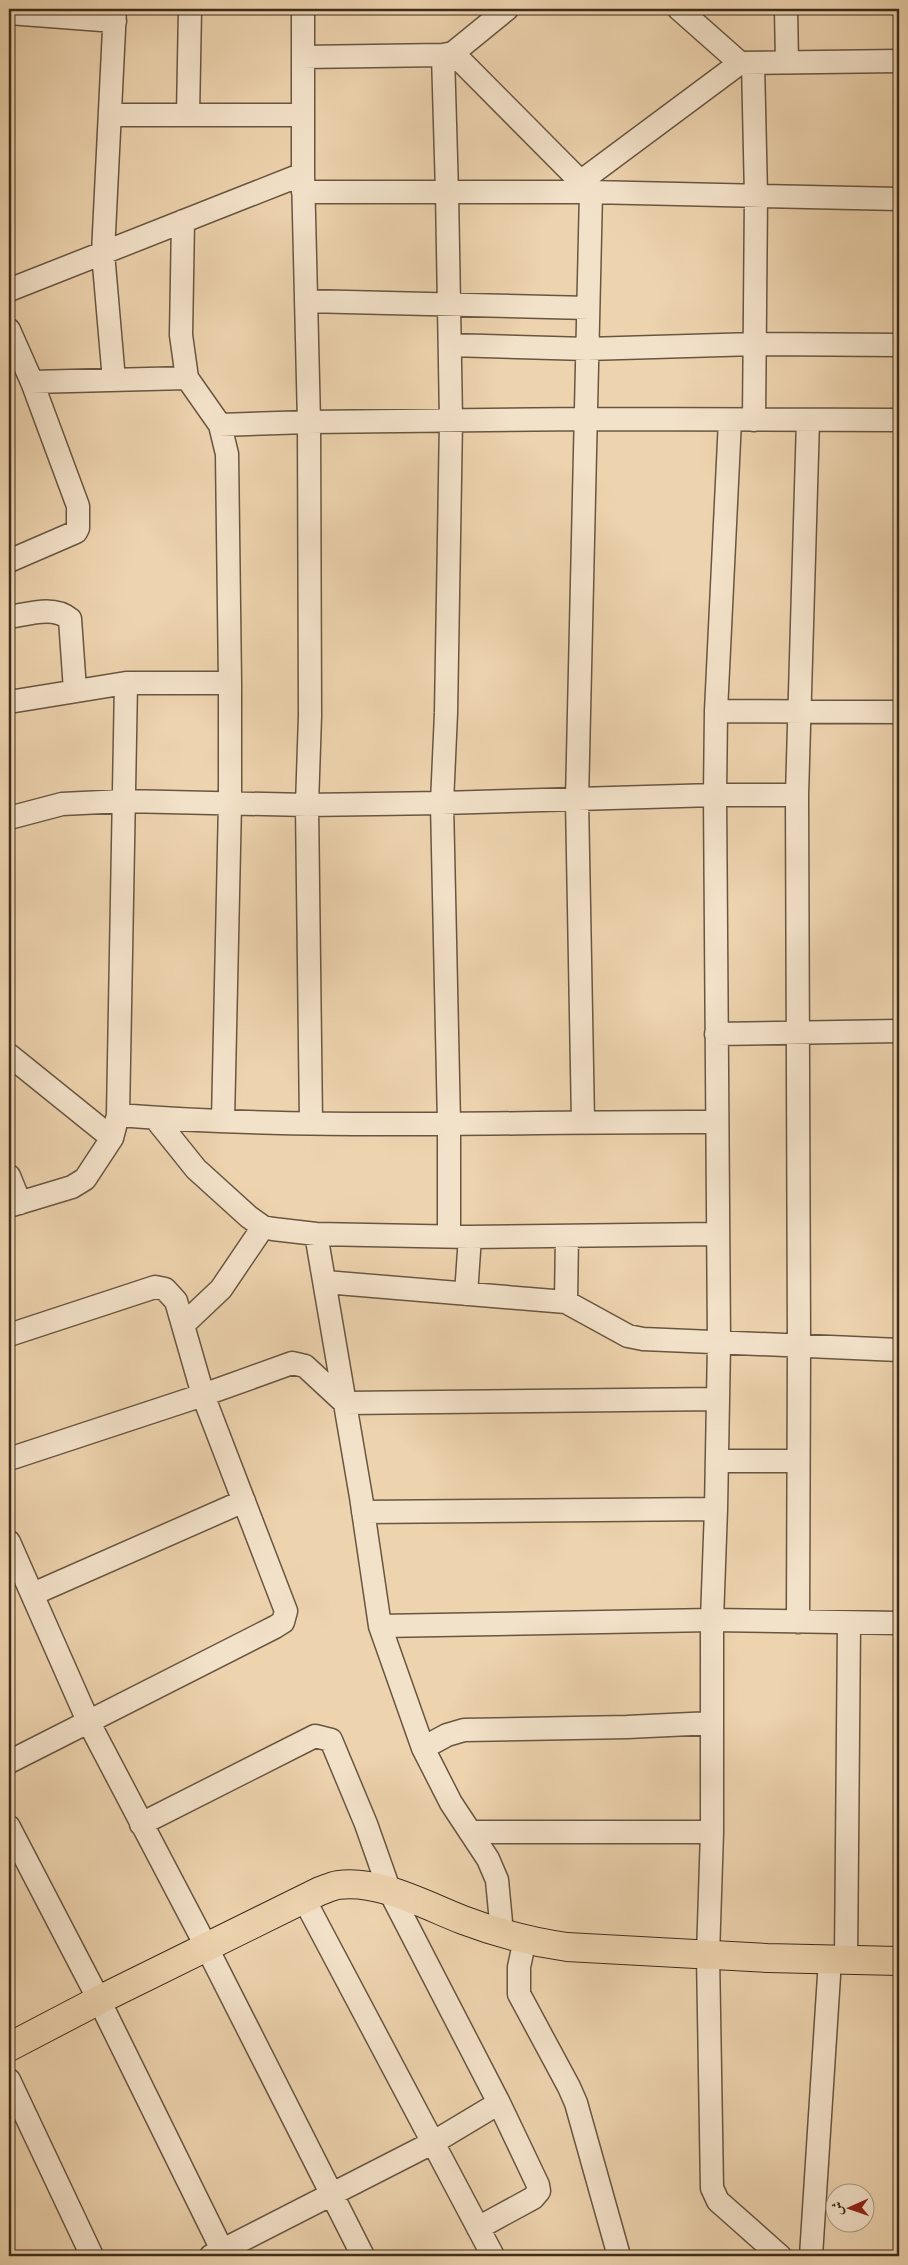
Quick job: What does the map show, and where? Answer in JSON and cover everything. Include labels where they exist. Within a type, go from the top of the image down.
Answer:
[{"type":"main road","points":[[9,2047],[206,1946],[304,1899],[339,1885],[363,1886],[390,1892],[513,1936],[567,1947],[708,1955],[899,1961]]},
{"type":"street","points":[[188,115],[190,9]]},
{"type":"street","points":[[304,9],[303,183],[309,422],[310,716],[307,805],[310,1123]]},
{"type":"street","points":[[303,57],[448,54],[507,9]]},
{"type":"street","points":[[679,9],[747,63],[756,196],[754,420]]},
{"type":"street","points":[[786,9],[787,62]]},
{"type":"street","points":[[9,13],[115,15],[103,253],[114,380]]},
{"type":"street","points":[[448,54],[585,187],[588,308],[577,800],[582,1121]]},
{"type":"street","points":[[448,54],[447,192],[451,420],[446,713],[442,803],[449,1124],[466,1294]]},
{"type":"street","points":[[585,187],[747,63],[899,61]]},
{"type":"street","points":[[110,115],[303,115]]},
{"type":"street","points":[[9,290],[183,221],[303,183],[447,192],[585,187],[756,196],[899,198]]},
{"type":"street","points":[[183,221],[181,335],[187,378],[220,425],[227,454],[230,803],[223,1121]]},
{"type":"street","points":[[306,301],[588,308]]},
{"type":"street","points":[[9,330],[32,382],[78,506],[78,528],[76,532],[9,561]]},
{"type":"street","points":[[450,345],[587,349],[755,344],[899,345]]},
{"type":"street","points":[[32,382],[187,378]]},
{"type":"street","points":[[220,425],[309,422],[586,419],[899,420]]},
{"type":"street","points":[[730,420],[716,710],[715,795],[716,1234],[719,1344],[712,1620],[712,1832],[708,1955],[712,2188],[718,2201],[774,2254]]},
{"type":"street","points":[[798,1622],[797,795],[808,420]]},
{"type":"street","points":[[9,617],[51,611],[65,614],[70,620],[75,690]]},
{"type":"street","points":[[11,695],[75,690],[126,683],[230,684]]},
{"type":"street","points":[[9,1176],[14,1204],[72,1187],[85,1179],[112,1138],[118,1115],[126,683]]},
{"type":"street","points":[[716,710],[899,712]]},
{"type":"street","points":[[9,818],[62,804],[123,801],[307,805],[577,800],[715,795],[797,795]]},
{"type":"street","points":[[716,1034],[899,1030]]},
{"type":"street","points":[[9,1055],[112,1138]]},
{"type":"street","points":[[118,1115],[223,1121],[310,1123],[716,1122]]},
{"type":"street","points":[[154,1118],[196,1170],[263,1227],[289,1232],[316,1234],[460,1236],[716,1234]]},
{"type":"street","points":[[183,1325],[221,1289],[263,1227]]},
{"type":"street","points":[[316,1234],[363,1512],[380,1626],[424,1748],[452,1803],[488,1858],[497,1880],[513,1936],[519,1967],[519,1994],[576,2103],[619,2256]]},
{"type":"street","points":[[566,1302],[567,1236]]},
{"type":"street","points":[[325,1282],[566,1302],[628,1336],[719,1344],[899,1350]]},
{"type":"street","points":[[9,1335],[155,1287],[165,1289],[176,1301],[204,1395],[286,1611],[283,1622],[9,1762]]},
{"type":"street","points":[[9,1459],[204,1395],[292,1363],[305,1366],[345,1403],[718,1400]]},
{"type":"street","points":[[717,1461],[798,1461]]},
{"type":"street","points":[[33,1594],[244,1501]]},
{"type":"street","points":[[363,1512],[716,1509]]},
{"type":"street","points":[[9,1542],[88,1721],[140,1824],[206,1946],[363,2256]]},
{"type":"street","points":[[380,1626],[712,1620],[849,1623],[899,1622]]},
{"type":"street","points":[[811,2256],[838,1960],[849,1623]]},
{"type":"street","points":[[424,1748],[447,1735],[464,1730],[627,1727],[712,1723]]},
{"type":"street","points":[[140,1824],[316,1736],[332,1740],[366,1824],[390,1892],[499,2103],[538,2185],[539,2191],[533,2198],[478,2228]]},
{"type":"street","points":[[9,1826],[99,2000],[219,2254],[434,2142],[499,2103]]},
{"type":"street","points":[[470,1832],[712,1832]]},
{"type":"street","points":[[304,1899],[493,2256]]},
{"type":"street","points":[[9,2080],[92,2256]]}]
